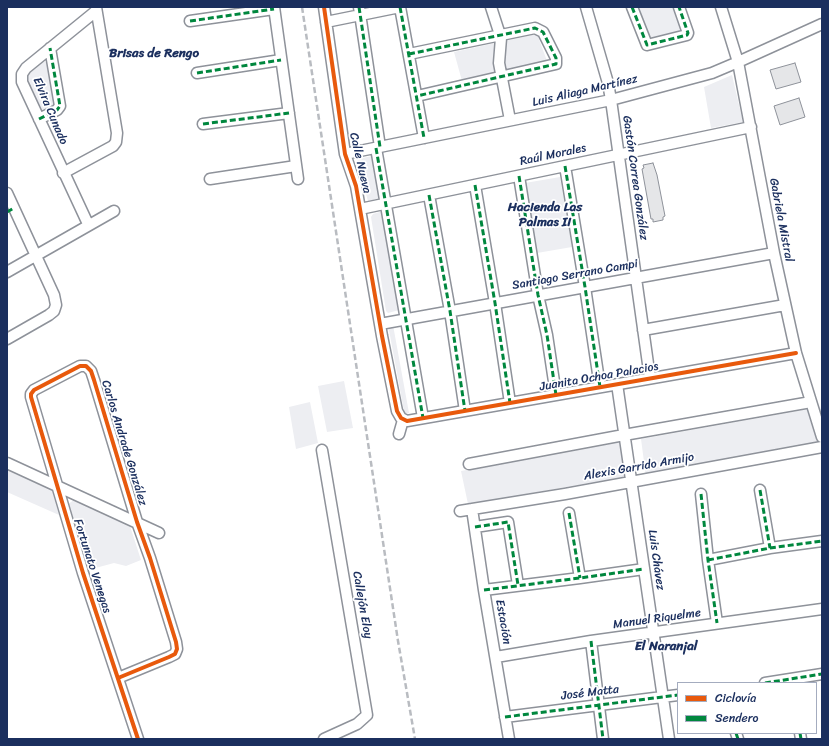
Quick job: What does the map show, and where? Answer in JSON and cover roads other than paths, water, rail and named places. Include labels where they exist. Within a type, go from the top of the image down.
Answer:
[{"type":"street","name":"Calle Nueva","points":[[324,7],[345,154],[356,186],[397,411],[401,418],[405,420]]},
{"type":"street","points":[[326,22],[359,11],[400,7],[424,138]]},
{"type":"street","points":[[492,7],[500,35],[499,63],[510,120]]},
{"type":"street","name":"Gastón Correa González","points":[[586,7],[608,83],[611,100],[650,378]]},
{"type":"street","points":[[632,7],[647,45],[687,35],[688,33],[679,7]]},
{"type":"street","name":"Gabriela Mistral","points":[[720,7],[738,62],[774,253],[796,353],[822,437]]},
{"type":"street","points":[[190,21],[274,8],[298,179]]},
{"type":"street","points":[[64,174],[113,146],[116,142],[117,133],[96,9]]},
{"type":"street","name":"Elvira Cunado","points":[[88,224],[22,82],[22,74],[26,68],[96,9]]},
{"type":"street","points":[[359,11],[386,204],[423,418]]},
{"type":"street","name":"Luis Aliaga Martínez","points":[[345,154],[611,100],[712,72],[738,62],[822,24]]},
{"type":"street","points":[[409,54],[535,28],[543,32],[556,58],[556,64],[417,96]]},
{"type":"street","points":[[39,119],[57,110],[60,106],[50,48]]},
{"type":"street","points":[[197,73],[281,60]]},
{"type":"street","points":[[203,124],[289,112]]},
{"type":"street","name":"Raúl Morales","points":[[360,209],[751,126]]},
{"type":"street","points":[[210,179],[296,166]]},
{"type":"street","points":[[565,166],[600,387]]},
{"type":"street","points":[[519,176],[538,295],[548,335],[556,395]]},
{"type":"street","points":[[475,185],[510,403]]},
{"type":"street","points":[[7,193],[10,210],[36,255],[54,295],[56,305],[54,311],[49,315],[7,340]]},
{"type":"street","points":[[430,195],[465,411]]},
{"type":"street","points":[[7,272],[88,224],[114,211]]},
{"type":"street","name":"Santiago Serrano Campi","points":[[380,324],[774,253]]},
{"type":"street","points":[[644,330],[785,305]]},
{"type":"street","name":"Juanita Ochoa Palacios","points":[[405,420],[465,411],[796,353]]},
{"type":"street","name":"Carlos Andrade González","points":[[31,397],[34,390],[80,366],[86,366],[94,380],[137,522]]},
{"type":"street","name":"Luis Chávez","points":[[617,384],[669,739]]},
{"type":"street","name":"Fortunato Venegas","points":[[31,397],[52,468],[56,487],[138,739]]},
{"type":"street","points":[[469,464],[811,402]]},
{"type":"street","points":[[399,434],[405,420]]},
{"type":"street","name":"Alexis Garrido Armijo","points":[[460,511],[565,494],[822,447]]},
{"type":"street","name":"Callejón Eloy","points":[[322,450],[367,715],[357,724],[324,739]]},
{"type":"street","points":[[7,463],[56,487],[159,532]]},
{"type":"street","points":[[760,490],[770,548]]},
{"type":"street","points":[[701,494],[717,623]]},
{"type":"street","name":"Estación","points":[[472,509],[509,739]]},
{"type":"street","points":[[569,514],[580,578]]},
{"type":"street","points":[[118,678],[175,654],[177,649],[150,558],[137,522]]},
{"type":"street","points":[[475,527],[508,522],[518,585]]},
{"type":"street","points":[[708,560],[770,548],[822,541]]},
{"type":"street","points":[[484,590],[644,569]]},
{"type":"street","name":"Manuel Riquelme","points":[[496,657],[591,641],[653,634],[717,623],[822,610]]},
{"type":"street","points":[[591,641],[603,739]]},
{"type":"street","points":[[778,682],[792,681],[822,674]]},
{"type":"street","name":"José Matta","points":[[505,717],[677,695]]},
{"type":"railway","points":[[302,7],[398,641],[415,739]]},
{"type":"district","name":"Brisas de Rengo","points":[[154,54]]},
{"type":"district","name":"Hacienda Las Palmas II","points":[[545,216]]},
{"type":"district","name":"El Naranjal","points":[[666,647]]}]
